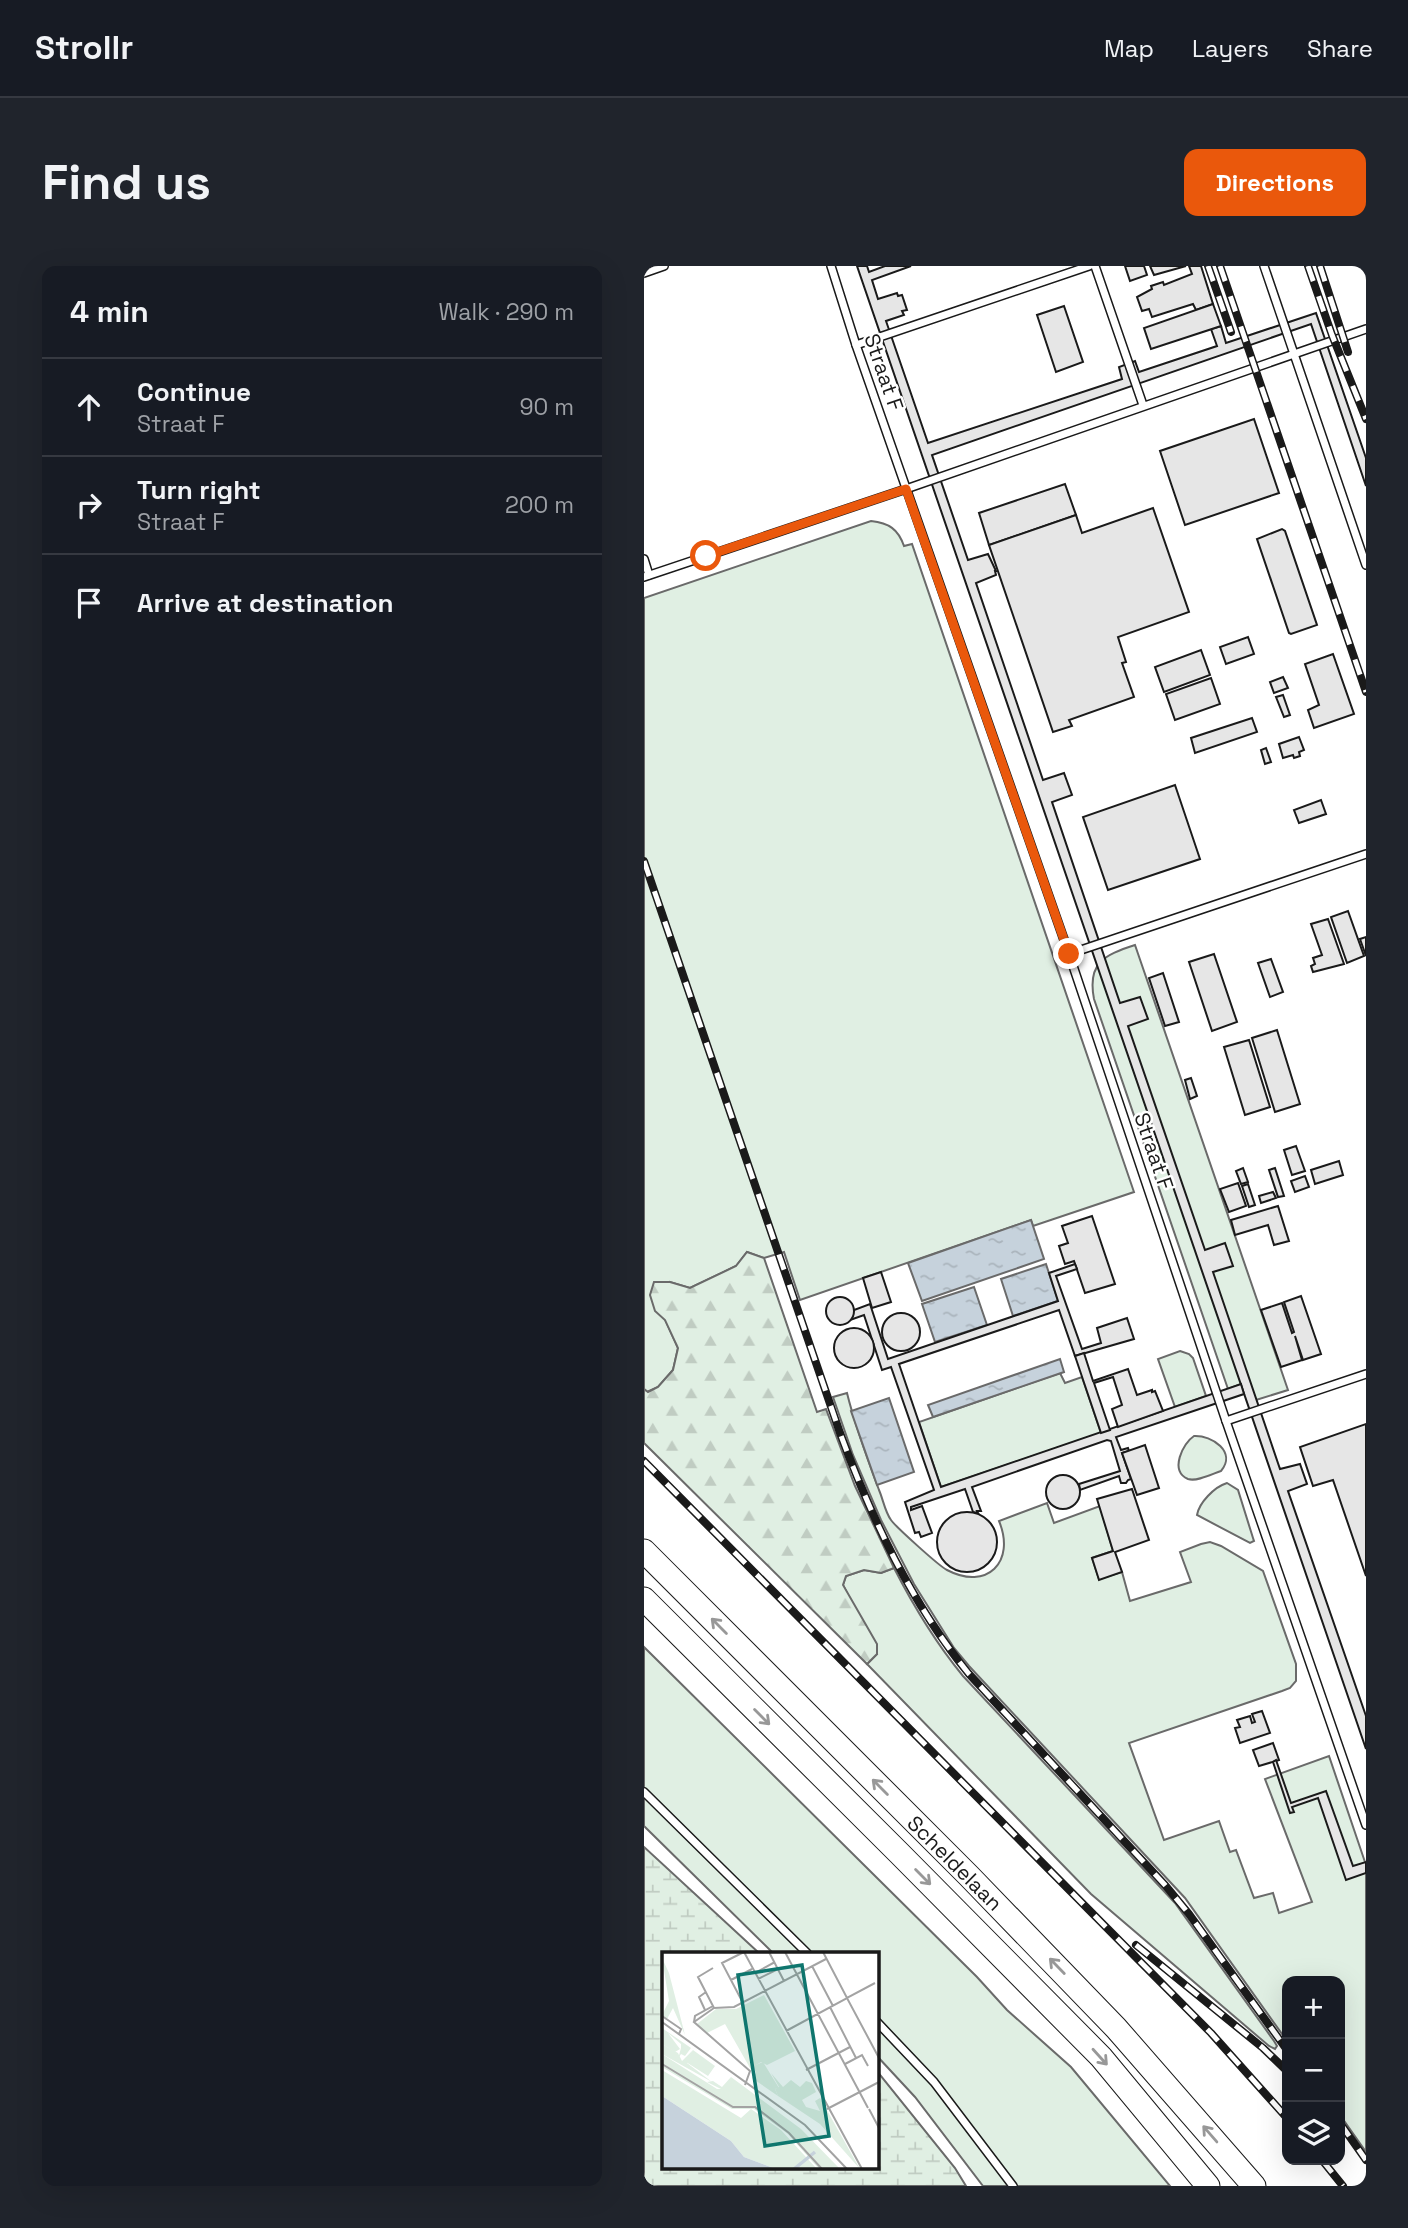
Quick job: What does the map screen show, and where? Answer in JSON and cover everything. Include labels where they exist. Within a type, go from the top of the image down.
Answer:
[{"type":"main road","name":"Scheldelaan","points":[[644,1551],[959,1866],[1116,2028],[1254,2186]]},
{"type":"main road","name":"Scheldelaan","points":[[644,1599],[1101,2057],[1208,2186]]},
{"type":"lane","points":[[644,273],[664,266]]},
{"type":"lane","points":[[856,345],[1089,266]]},
{"type":"lane","points":[[1095,266],[1143,405]]},
{"type":"lane","points":[[1264,266],[1366,565]]},
{"type":"lane","name":"Straat F","points":[[833,267],[856,345],[1069,954],[1226,1421],[1366,1825]]},
{"type":"lane","points":[[644,559],[647,576],[1366,329]]},
{"type":"lane","points":[[1069,954],[1366,854]]},
{"type":"lane","points":[[1226,1421],[1366,1374]]},
{"type":"lane","points":[[644,1793],[806,1952]]},
{"type":"lane","points":[[878,2023],[933,2082],[1013,2186]]},
{"type":"green space","points":[[871,521],[892,528],[904,546],[912,544],[1134,1192],[1033,1226],[1031,1220],[800,1300],[784,1252],[764,1258],[747,1252],[736,1266],[690,1288],[670,1282],[665,1319],[678,1348],[673,1370],[658,1387],[647,1392],[644,1389],[644,598]]},
{"type":"green space","points":[[1135,945],[1288,1390],[1256,1400],[1249,1381],[1228,1389],[1094,999],[1093,977],[1100,962]]},
{"type":"green space","points":[[747,1252],[764,1258],[817,1412],[826,1409],[855,1486],[894,1568],[881,1573],[864,1570],[846,1576],[843,1585],[877,1644],[877,1654],[867,1664],[644,1443],[644,1389],[648,1392],[658,1387],[673,1370],[678,1348],[665,1320],[655,1311],[650,1295],[654,1282],[670,1282],[690,1288],[736,1266]]},
{"type":"green space","points":[[1180,1351],[1193,1358],[1206,1396],[1175,1407],[1158,1359]]},
{"type":"green space","points":[[1060,1373],[1065,1383],[1082,1377],[1101,1433],[941,1487],[919,1422]]},
{"type":"green space","points":[[847,1393],[889,1517],[936,1561],[961,1576],[986,1575],[1001,1560],[1004,1549],[999,1521],[1047,1503],[1054,1523],[1100,1506],[1113,1551],[1092,1558],[1099,1579],[1122,1572],[1130,1601],[1191,1582],[1180,1552],[1201,1544],[1210,1542],[1221,1546],[1263,1571],[1296,1664],[1296,1681],[1290,1688],[1282,1691],[1129,1743],[1164,1840],[1219,1821],[1230,1852],[1236,1850],[1254,1898],[1273,1893],[1279,1913],[1312,1902],[1265,1779],[1329,1756],[1366,1865],[1366,2152],[1345,2122],[1345,1976],[1282,1976],[1282,2034],[1185,1898],[954,1648],[914,1584],[881,1520],[853,1455],[833,1397]]},
{"type":"green space","points":[[1194,1436],[1208,1438],[1224,1451],[1225,1464],[1221,1471],[1196,1479],[1188,1479],[1182,1475],[1179,1470],[1180,1457]]},
{"type":"green space","points":[[1227,1483],[1238,1490],[1254,1541],[1250,1543],[1197,1515],[1208,1496]]},
{"type":"green space","points":[[894,1568],[925,1624],[963,1676],[1175,1903],[1274,2041],[1277,2046],[1275,2049],[1091,1894],[867,1664],[877,1654],[843,1585],[846,1576],[864,1570],[881,1573]]},
{"type":"green space","points":[[644,1647],[977,1977],[1007,2010],[1071,2067],[1170,2186],[983,2186],[915,2097],[878,2057],[878,1952],[772,1952],[644,1826]]},
{"type":"green space","points":[[644,1847],[758,1952],[662,1952],[662,2168],[878,2168],[878,2072],[955,2168],[966,2186],[644,2186]]},
{"type":"water","points":[[1031,1220],[1044,1259],[922,1301],[908,1263]]},
{"type":"water","points":[[1046,1264],[1058,1301],[1013,1316],[1001,1279]]},
{"type":"water","points":[[974,1287],[987,1325],[935,1342],[922,1304]]},
{"type":"water","points":[[1060,1359],[1064,1372],[933,1417],[928,1405]]},
{"type":"water","points":[[889,1398],[914,1472],[877,1485],[851,1411]]},
{"type":"building","points":[[857,266],[867,266],[869,272],[885,266],[911,266],[872,280],[878,299],[897,293],[898,296],[902,295],[907,310],[902,311],[904,315],[886,321],[928,443],[1122,379],[1119,367],[1135,361],[1139,372],[1217,346],[1211,329],[1221,326],[1226,343],[1316,313],[1366,458],[1366,486],[1311,324],[932,455],[968,560],[988,554],[996,571],[996,575],[976,583],[1043,780],[1064,773],[1072,795],[1052,802],[1120,1003],[1140,997],[1148,1019],[1128,1026],[1205,1250],[1225,1243],[1233,1266],[1213,1272],[1280,1469],[1300,1464],[1307,1484],[1288,1491],[1366,1716],[1366,1749]]},
{"type":"building","points":[[1125,266],[1144,266],[1147,275],[1130,281]]},
{"type":"building","points":[[1150,266],[1186,266],[1154,275]]},
{"type":"building","points":[[1189,266],[1201,266],[1213,304],[1196,310],[1193,304],[1152,317],[1149,309],[1142,311],[1137,297],[1152,289],[1151,286],[1163,282],[1164,285],[1192,274]]},
{"type":"building","points":[[1213,304],[1221,326],[1151,349],[1144,328]]},
{"type":"building","points":[[1064,306],[1083,362],[1056,372],[1037,315]]},
{"type":"building","points":[[1254,419],[1279,493],[1185,525],[1160,451]]},
{"type":"building","points":[[1065,484],[1076,515],[989,545],[979,513]]},
{"type":"building","points":[[1153,508],[1189,612],[1118,637],[1126,662],[1122,663],[1134,697],[1069,720],[1072,726],[1053,732],[989,545],[1076,515],[1082,533]]},
{"type":"building","points":[[1282,529],[1285,531],[1317,625],[1291,634],[1257,539]]},
{"type":"building","points":[[1248,637],[1254,654],[1226,664],[1220,647]]},
{"type":"building","points":[[1201,650],[1210,675],[1164,692],[1155,667]]},
{"type":"building","points":[[1333,654],[1354,714],[1314,728],[1308,710],[1319,705],[1305,664]]},
{"type":"building","points":[[1283,677],[1288,688],[1274,693],[1270,682]]},
{"type":"building","points":[[1211,678],[1220,704],[1175,720],[1166,694]]},
{"type":"building","points":[[1283,695],[1290,715],[1284,717],[1276,697]]},
{"type":"building","points":[[1252,718],[1257,732],[1195,753],[1191,738]]},
{"type":"building","points":[[1299,737],[1304,750],[1299,752],[1300,756],[1283,758],[1279,744]]},
{"type":"building","points":[[1266,748],[1271,762],[1265,764],[1261,750]]},
{"type":"building","points":[[1175,785],[1200,859],[1108,890],[1083,817]]},
{"type":"building","points":[[1321,800],[1326,814],[1299,823],[1294,810]]},
{"type":"building","points":[[1348,911],[1364,956],[1347,963],[1331,917]]},
{"type":"building","points":[[1328,919],[1344,964],[1313,972],[1313,958],[1322,955],[1311,924]]},
{"type":"building","points":[[1366,937],[1366,956],[1360,939]]},
{"type":"building","points":[[1214,954],[1237,1022],[1212,1031],[1189,962]]},
{"type":"building","points":[[1271,959],[1283,992],[1270,997],[1258,963]]},
{"type":"building","points":[[1163,973],[1179,1022],[1165,1026],[1149,978]]},
{"type":"building","points":[[1277,1030],[1300,1104],[1275,1112],[1252,1038]]},
{"type":"building","points":[[1249,1040],[1270,1107],[1245,1115],[1224,1047]]},
{"type":"building","points":[[1191,1078],[1197,1096],[1190,1099],[1185,1080]]},
{"type":"building","points":[[1296,1146],[1305,1171],[1292,1175],[1284,1150]]},
{"type":"building","points":[[1339,1161],[1343,1175],[1315,1184],[1311,1170]]},
{"type":"building","points":[[1243,1168],[1248,1182],[1241,1184],[1236,1171]]},
{"type":"building","points":[[1275,1168],[1284,1196],[1278,1197],[1269,1170]]},
{"type":"building","points":[[1305,1176],[1309,1187],[1295,1192],[1291,1181]]},
{"type":"building","points":[[1238,1183],[1246,1206],[1229,1212],[1220,1189]]},
{"type":"building","points":[[1248,1184],[1255,1205],[1249,1207],[1242,1186]]},
{"type":"building","points":[[1273,1192],[1276,1198],[1261,1203],[1259,1196]]},
{"type":"building","points":[[1278,1206],[1289,1241],[1274,1245],[1268,1225],[1235,1235],[1231,1220]]},
{"type":"building","points":[[1092,1216],[1115,1284],[1085,1293],[1074,1261],[1065,1264],[1059,1246],[1068,1243],[1062,1226]]},
{"type":"building","points":[[1075,1264],[1077,1269],[1056,1276],[1082,1349],[1101,1343],[1097,1328],[1127,1318],[1134,1339],[1075,1356],[1059,1310],[899,1364],[941,1487],[1241,1384],[1244,1394],[1116,1437],[1121,1450],[1128,1448],[1129,1451],[1122,1453],[1131,1479],[1126,1483],[1121,1483],[1119,1476],[1080,1490],[1079,1484],[1120,1471],[1111,1441],[1107,1440],[972,1487],[981,1511],[977,1511],[978,1513],[973,1512],[965,1489],[911,1507],[911,1510],[922,1506],[932,1533],[921,1537],[919,1532],[915,1533],[905,1502],[934,1490],[891,1367],[882,1370],[864,1315],[850,1320],[854,1310],[870,1304],[888,1359],[1058,1301],[1049,1273]]},
{"type":"building","points":[[881,1272],[891,1302],[872,1308],[863,1278]]},
{"type":"building","points":[[1301,1296],[1321,1354],[1303,1360],[1295,1336],[1302,1360],[1281,1367],[1261,1310],[1282,1303],[1292,1333],[1294,1332],[1284,1302]]},
{"type":"building","points":[[840,1297],[850,1301],[854,1311],[850,1321],[840,1325],[830,1321],[826,1311],[830,1301]]},
{"type":"building","points":[[901,1313],[915,1318],[920,1332],[915,1346],[901,1351],[887,1346],[882,1332],[887,1318]]},
{"type":"building","points":[[854,1328],[868,1334],[874,1348],[868,1362],[854,1368],[840,1362],[834,1348],[840,1334]]},
{"type":"building","points":[[1084,1353],[1093,1381],[1128,1369],[1137,1395],[1155,1391],[1163,1411],[1118,1427],[1112,1409],[1122,1405],[1113,1377],[1094,1383],[1110,1430],[1101,1433],[1075,1356]]},
{"type":"building","points":[[1366,1424],[1366,1576],[1333,1480],[1313,1486],[1300,1447]]},
{"type":"building","points":[[1145,1445],[1159,1488],[1137,1495],[1122,1453]]},
{"type":"building","points":[[1063,1475],[1075,1480],[1080,1492],[1075,1504],[1063,1509],[1051,1504],[1046,1492],[1051,1480]]},
{"type":"building","points":[[1132,1489],[1149,1540],[1115,1552],[1122,1572],[1099,1580],[1092,1558],[1113,1551],[1097,1499]]},
{"type":"building","points":[[961,1512],[973,1512],[989,1520],[995,1530],[995,1554],[989,1564],[973,1572],[961,1572],[945,1564],[937,1548],[937,1536],[945,1520]]},
{"type":"building","points":[[1262,1711],[1270,1733],[1240,1743],[1235,1728],[1240,1727],[1237,1720],[1250,1716],[1252,1723],[1255,1722],[1252,1714]]},
{"type":"building","points":[[1273,1743],[1279,1760],[1259,1766],[1253,1750]]},
{"type":"building","points":[[1276,1760],[1291,1803],[1326,1791],[1353,1866],[1366,1862],[1366,1873],[1346,1880],[1318,1798],[1292,1807],[1294,1812],[1290,1813],[1273,1762]]},
{"type":"railway","points":[[1208,266],[1231,332]]},
{"type":"railway","points":[[1220,266],[1366,692]]},
{"type":"railway","points":[[1308,266],[1366,419]]},
{"type":"railway","points":[[1320,266],[1348,352]]},
{"type":"railway","points":[[644,861],[840,1433],[880,1528],[911,1589],[948,1647],[969,1674],[1189,1914],[1282,2043]]},
{"type":"railway","points":[[644,1461],[1211,2033],[1282,2112]]},
{"type":"railway","points":[[1136,1945],[1282,2066]]},
{"type":"railway","points":[[1345,2130],[1366,2160]]},
{"type":"railway","points":[[1326,2165],[1343,2186]]},
{"type":"route","points":[[706,556],[906,489],[1069,954]]}]
